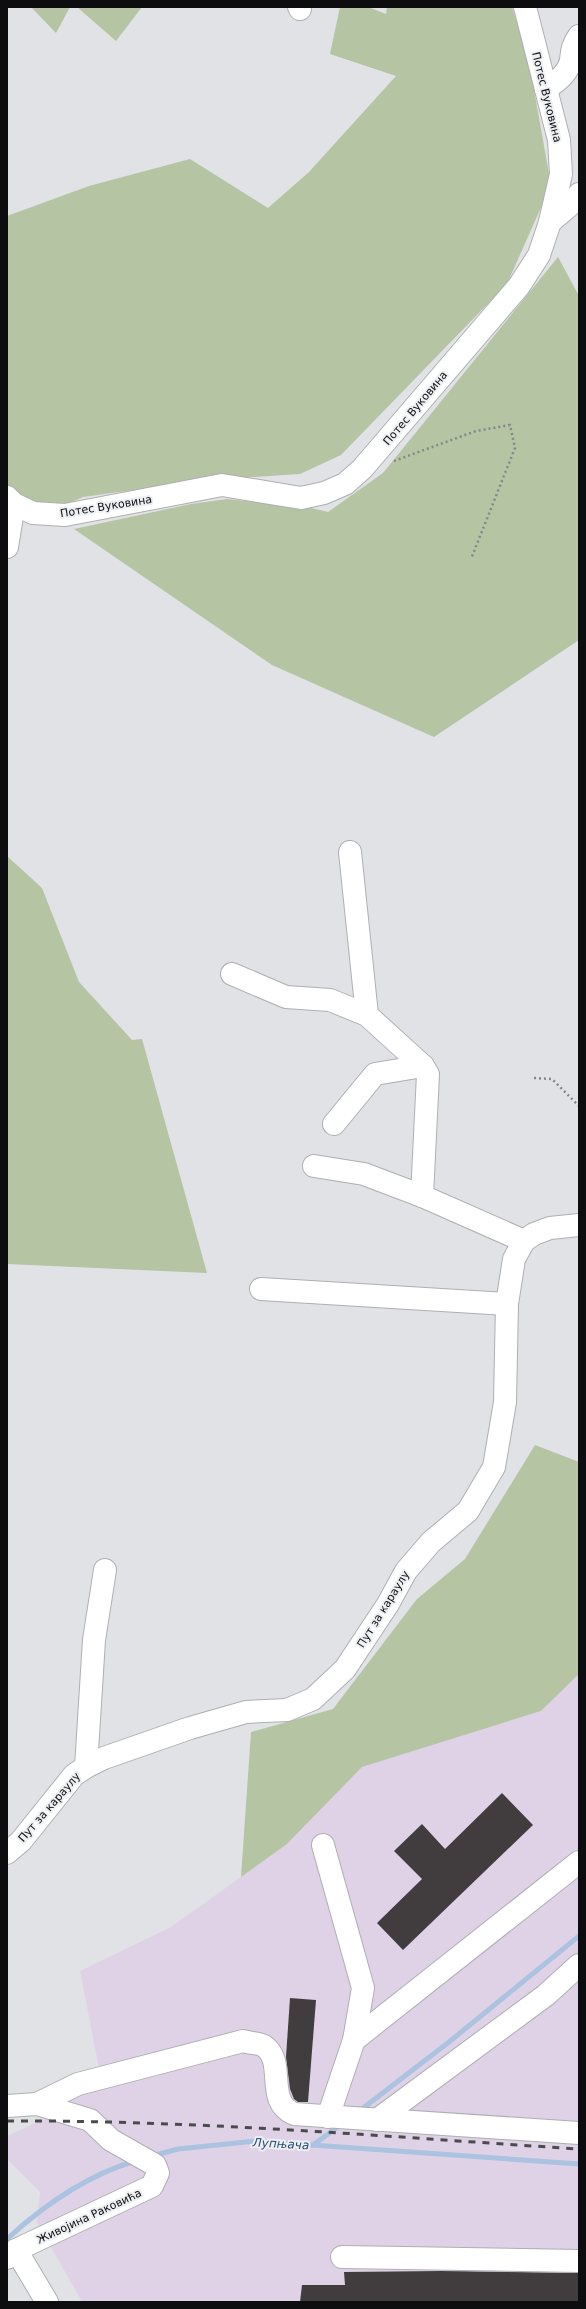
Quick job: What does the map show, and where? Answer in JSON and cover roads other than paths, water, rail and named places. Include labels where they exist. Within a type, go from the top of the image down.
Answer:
[{"type":"street","name":"Потес Вуковина","points":[[11,501],[33,514],[65,515],[222,485],[301,498],[324,493],[345,484],[362,469],[519,286],[538,255],[550,222],[561,174],[559,140],[525,7]]},
{"type":"street","points":[[546,89],[561,78],[566,72],[573,46],[579,36]]},
{"type":"street","points":[[550,222],[570,205],[579,194]]},
{"type":"street","points":[[7,547],[11,501]]},
{"type":"street","points":[[350,852],[367,1016]]},
{"type":"street","points":[[232,974],[286,997],[330,1000],[367,1016],[422,1066],[428,1074],[422,1196]]},
{"type":"street","points":[[334,1124],[375,1074],[422,1066]]},
{"type":"street","points":[[314,1166],[364,1174],[422,1196],[524,1241],[534,1234],[550,1228],[579,1225]]},
{"type":"street","name":"Пут за караулу","points":[[7,1853],[21,1841],[74,1775],[86,1767],[104,1758],[211,1722],[246,1712],[287,1710],[313,1699],[345,1669],[388,1604],[406,1571],[431,1542],[468,1511],[494,1467],[505,1402],[507,1304],[514,1258],[524,1241]]},
{"type":"street","points":[[261,1290],[507,1304]]},
{"type":"street","points":[[86,1767],[94,1640],[105,1570]]},
{"type":"street","points":[[323,1846],[362,1988],[354,2040],[332,2117]]},
{"type":"street","points":[[354,2040],[579,1862]]},
{"type":"street","points":[[370,2120],[546,1994],[579,1965]]},
{"type":"street","points":[[7,2106],[37,2104],[78,2084],[243,2042],[263,2045],[269,2051],[275,2064],[281,2104],[285,2110],[302,2116],[579,2133]]},
{"type":"street","name":"Живојина Раковића","points":[[11,2254],[152,2186],[158,2173],[156,2165],[111,2140],[90,2120],[37,2104]]},
{"type":"street","points":[[11,2254],[47,2302]]},
{"type":"street","points":[[342,2257],[579,2261]]},
{"type":"waterway","points":[[358,2112],[449,2042],[579,1936]]},
{"type":"waterway","points":[[313,2145],[342,2124]]},
{"type":"waterway","name":"Лупњача","points":[[152,2156],[178,2149],[256,2141],[579,2164]]},
{"type":"waterway","name":"Лупњача","points":[[7,2239],[36,2215],[83,2183],[100,2174],[135,2161]]},
{"type":"railway","points":[[7,2121],[79,2121],[222,2126],[579,2149]]}]
